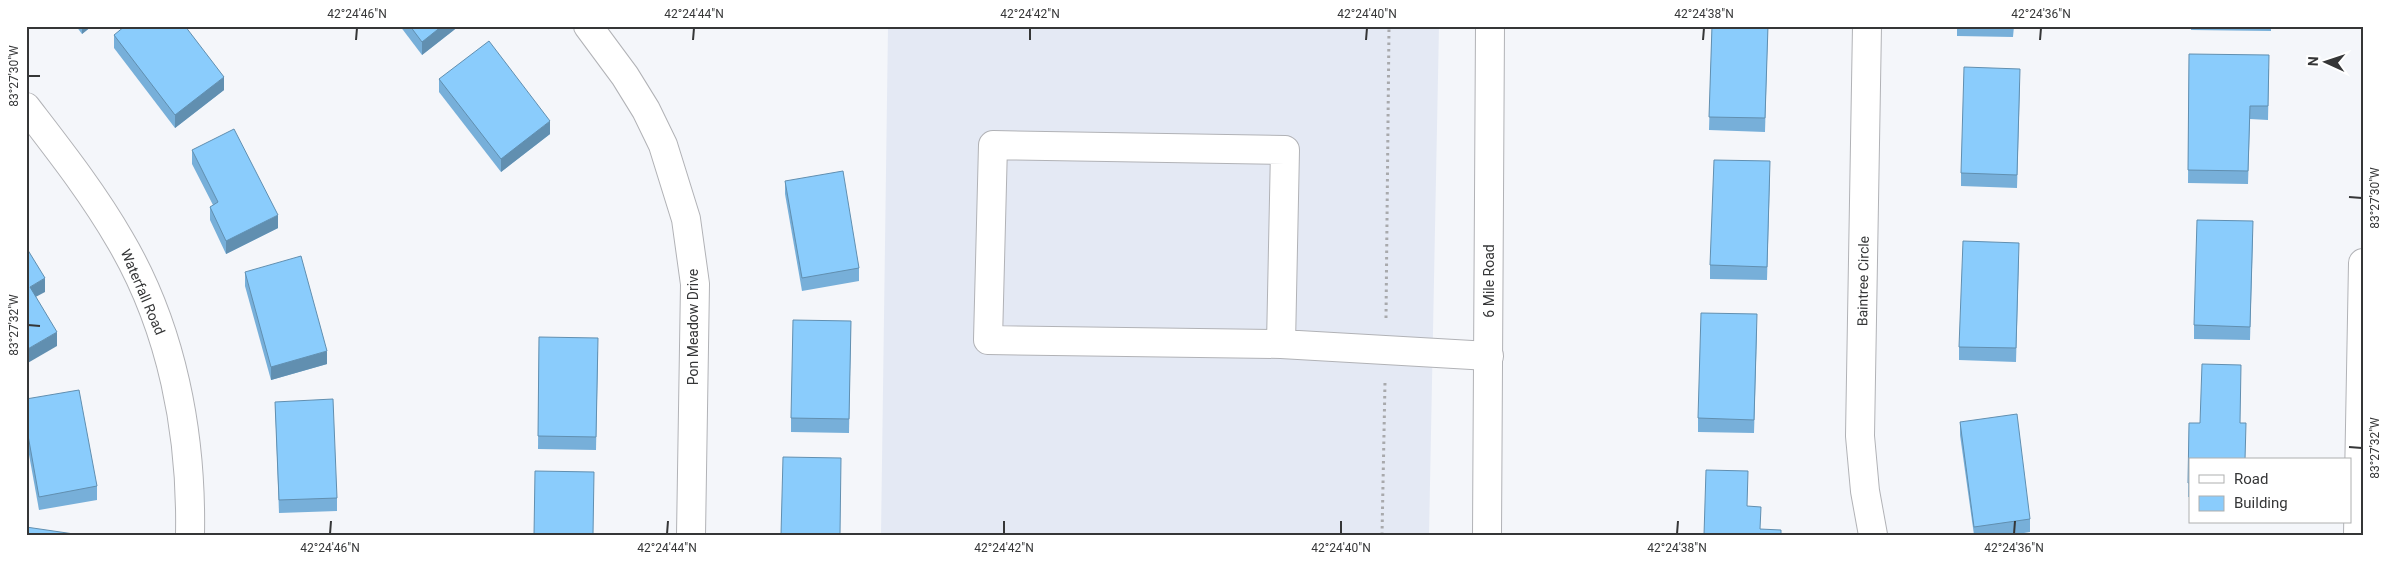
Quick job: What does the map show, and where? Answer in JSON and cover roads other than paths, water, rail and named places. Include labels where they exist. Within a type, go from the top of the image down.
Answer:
[{"type":"street","name":"Pon Meadow Drive","points":[[588,26],[646,110],[663,145],[686,219],[695,284],[691,535]]},
{"type":"street","name":"6 Mile Road","points":[[1487,535],[1490,26]]},
{"type":"street","name":"Baintree Circle","points":[[1867,26],[1860,436],[1865,491],[1873,535]]},
{"type":"street","name":"Waterfall Road","points":[[26,107],[81,181],[121,241],[153,308],[172,365],[184,424],[191,501],[190,535]]},
{"type":"street","points":[[1282,344],[1285,150],[993,145],[988,340],[1282,344],[1489,356]]},
{"type":"street","points":[[2358,535],[2363,263]]}]
